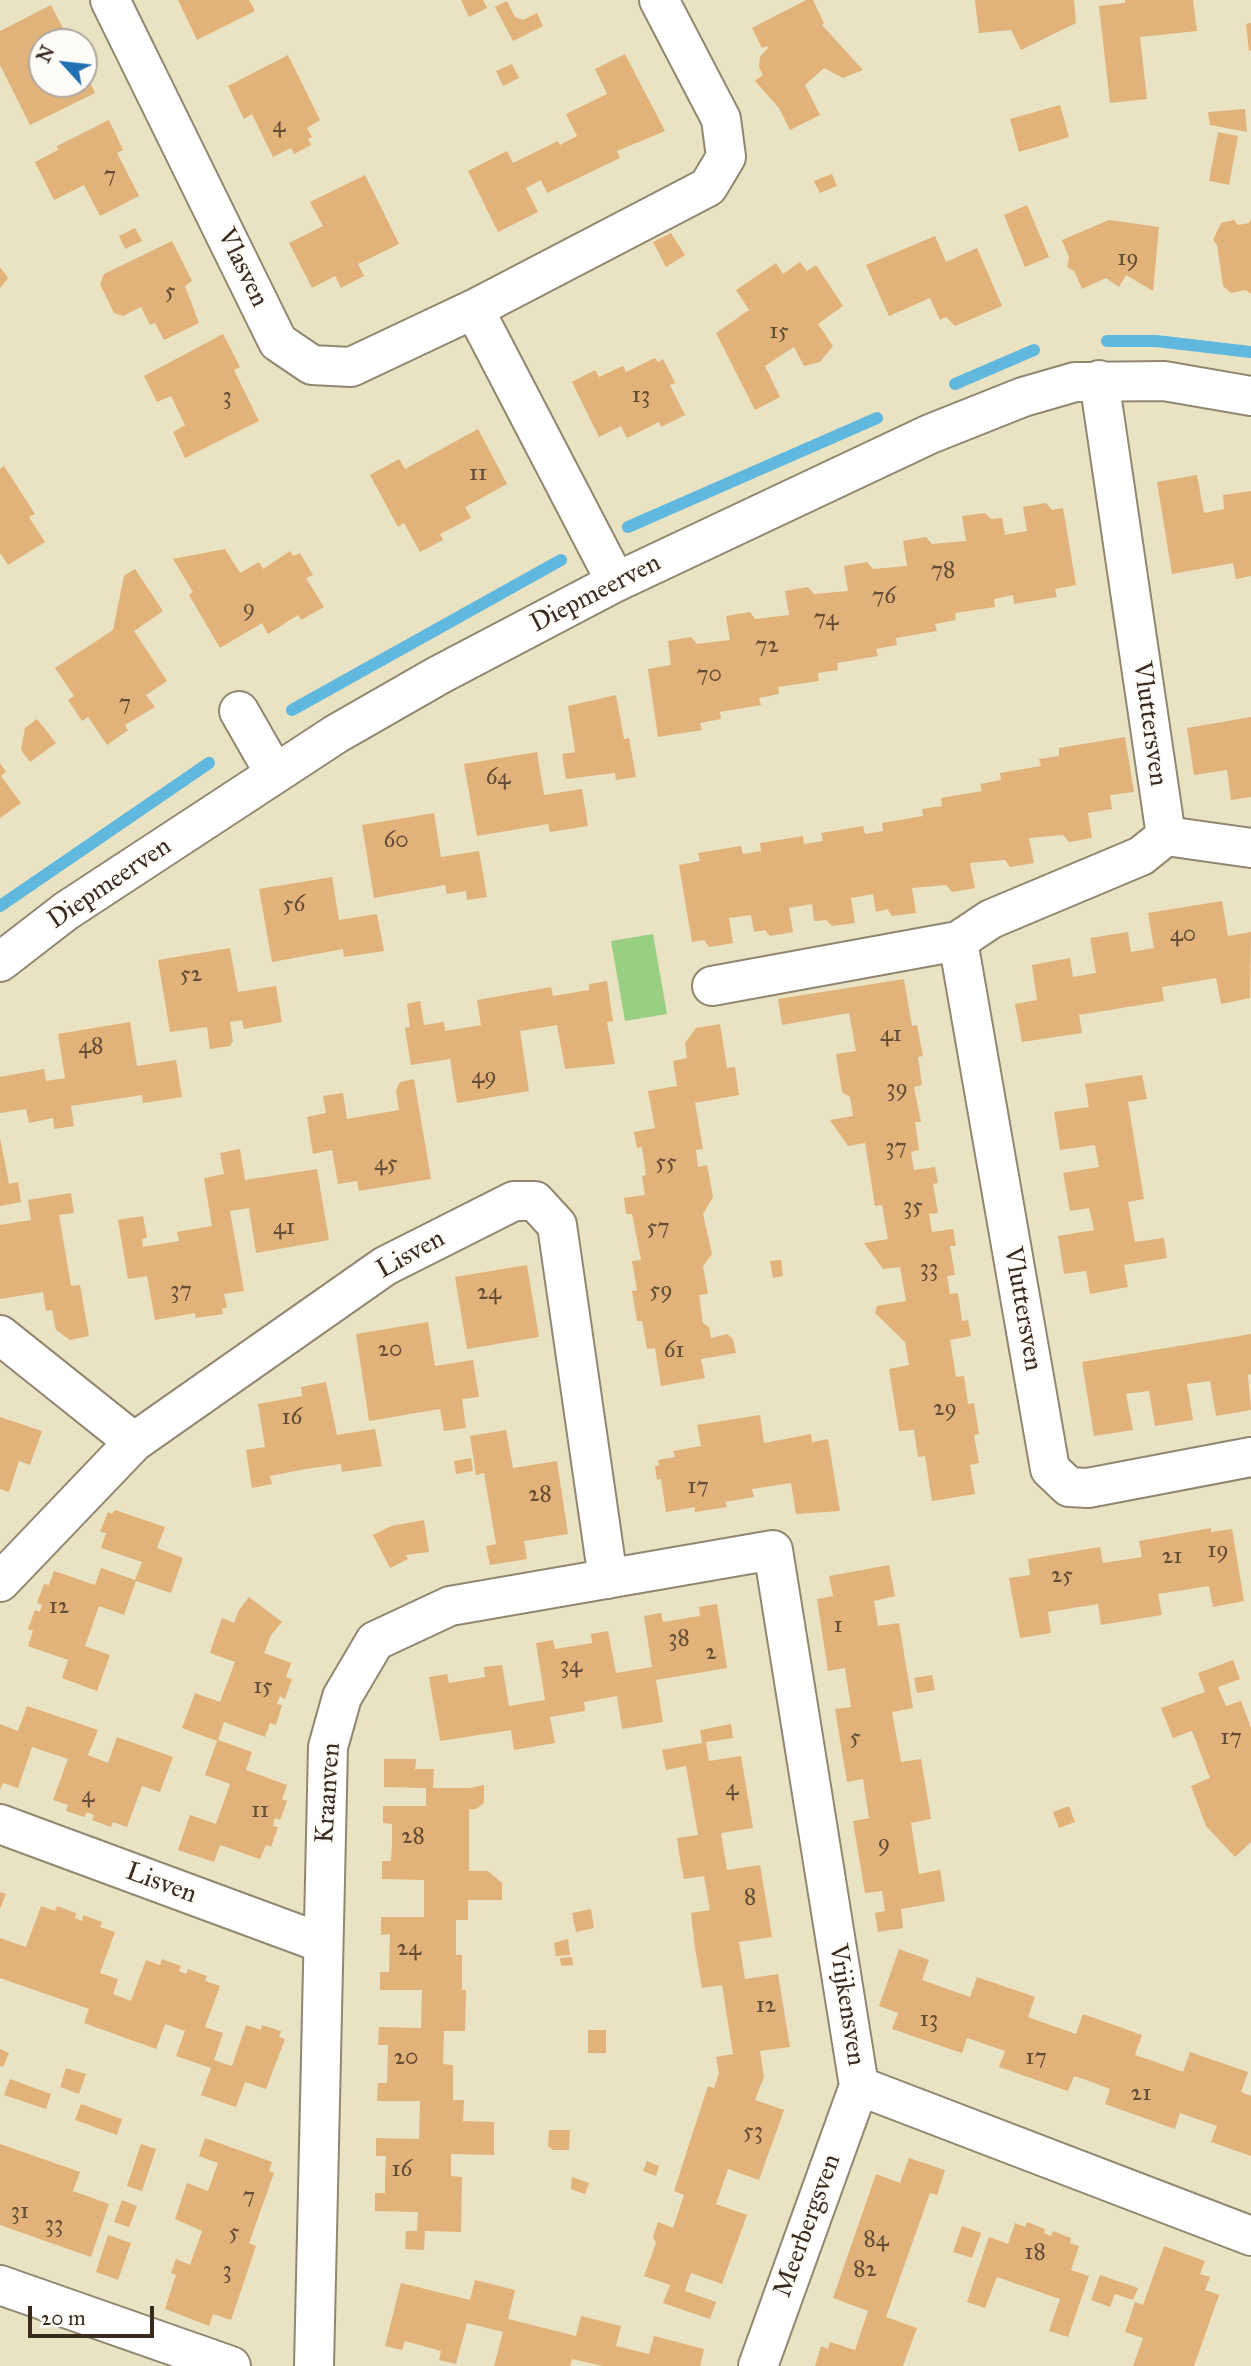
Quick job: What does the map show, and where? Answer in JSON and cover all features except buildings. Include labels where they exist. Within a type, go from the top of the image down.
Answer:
[{"type":"street","name":"Vlasven","points":[[110,0],[278,342],[313,365],[351,367],[474,309],[708,187],[726,157],[721,119],[659,0]]},
{"type":"street","points":[[474,309],[616,582]]},
{"type":"street","name":"Vluttersven","points":[[1099,380],[1166,836]]},
{"type":"street","name":"Diepmeerven","points":[[0,962],[66,911],[335,734],[439,675],[616,582],[930,434],[1023,397],[1075,382],[1164,381],[1251,396]]},
{"type":"street","points":[[239,711],[275,774]]},
{"type":"street","points":[[712,986],[958,941],[991,919],[1141,856],[1166,836],[1251,848]]},
{"type":"street","name":"Vluttersven","points":[[958,941],[1050,1469],[1069,1487],[1088,1488],[1251,1457]]},
{"type":"street","name":"Lisven","points":[[0,1582],[134,1442],[385,1266],[513,1201],[535,1201],[557,1224],[608,1579]]},
{"type":"street","points":[[0,1335],[134,1442]]},
{"type":"street","name":"Kraanven","points":[[314,2366],[328,1747],[342,1697],[374,1641],[450,1606],[773,1550]]},
{"type":"street","name":"Vrijkensven","points":[[773,1550],[859,2086],[1251,2236]]},
{"type":"street","name":"Lisven","points":[[0,1824],[322,1943]]},
{"type":"street","name":"Meerbergsven","points":[[758,2366],[859,2086]]},
{"type":"street","points":[[0,2285],[231,2366]]},
{"type":"green space","points":[[653,934],[667,1014],[625,1021],[611,941]]},
{"type":"waterway","points":[[1107,341],[1156,341],[1251,352]]},
{"type":"waterway","points":[[955,384],[1034,350]]},
{"type":"waterway","points":[[628,527],[877,418]]},
{"type":"waterway","points":[[292,710],[561,560]]},
{"type":"waterway","points":[[0,906],[209,763]]}]
